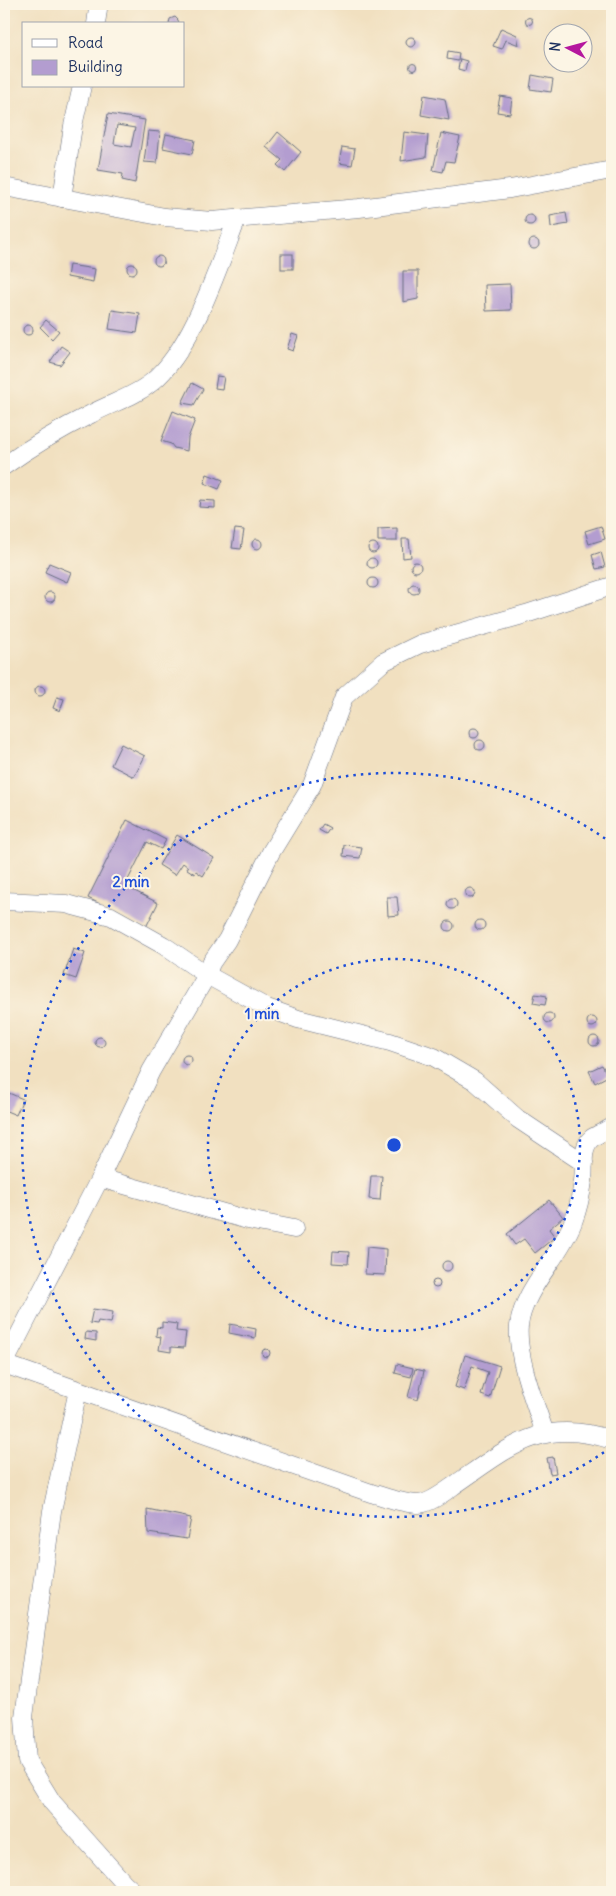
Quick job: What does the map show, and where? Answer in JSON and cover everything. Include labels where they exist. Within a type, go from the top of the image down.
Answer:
[{"type":"street","points":[[96,22],[98,4]]},
{"type":"street","points":[[62,198],[73,126],[82,88]]},
{"type":"street","points":[[4,187],[165,217],[212,221],[359,208],[510,189],[612,170]]},
{"type":"street","points":[[4,466],[32,446],[93,413],[132,395],[152,382],[175,356],[201,310],[237,219]]},
{"type":"street","points":[[612,586],[526,614],[420,644],[383,662],[344,697],[312,785],[271,852],[227,940],[211,963],[207,975],[151,1071],[100,1178],[4,1364],[371,1493],[403,1502],[421,1504],[443,1493],[513,1445],[544,1433],[571,1432],[612,1440]]},
{"type":"street","points":[[4,901],[66,904],[111,916],[163,945],[207,975],[267,1008],[298,1019],[390,1042],[434,1057],[475,1080],[518,1119],[584,1163]]},
{"type":"street","points":[[544,1433],[532,1398],[520,1347],[519,1326],[522,1313],[530,1295],[569,1232],[579,1208],[584,1153],[591,1138],[612,1127]]},
{"type":"street","points":[[100,1178],[248,1220],[294,1229]]},
{"type":"street","points":[[78,1390],[51,1521],[24,1717],[27,1761],[52,1802],[134,1892]]},
{"type":"building","points":[[175,17],[178,22],[169,22],[170,19]]},
{"type":"building","points":[[529,17],[533,21],[529,25],[525,21]]},
{"type":"building","points":[[501,28],[517,35],[519,45],[506,40],[502,49],[493,46]]},
{"type":"building","points":[[409,37],[413,37],[416,42],[415,46],[409,47],[406,44],[406,40]]},
{"type":"building","points":[[448,51],[459,53],[458,61],[447,59]]},
{"type":"building","points":[[460,59],[467,61],[465,71],[458,69]]},
{"type":"building","points":[[413,63],[417,67],[413,71],[409,67]]},
{"type":"building","points":[[532,75],[553,79],[551,92],[530,89]]},
{"type":"building","points":[[424,95],[445,99],[449,120],[421,115]]},
{"type":"building","points":[[500,96],[512,98],[510,114],[497,112]]},
{"type":"building","points":[[108,114],[145,120],[135,183],[122,180],[123,174],[98,170]],"holes":[[[117,125],[135,128],[131,147],[114,144]]]},
{"type":"building","points":[[148,131],[160,132],[157,163],[144,162]]},
{"type":"building","points":[[278,132],[301,152],[285,172],[277,165],[282,160],[266,147]]},
{"type":"building","points":[[404,132],[428,135],[426,157],[401,161]]},
{"type":"building","points":[[441,133],[460,137],[454,162],[446,161],[443,172],[433,170]]},
{"type":"building","points":[[166,134],[195,140],[192,154],[163,148]]},
{"type":"building","points":[[342,147],[355,149],[352,165],[339,163]]},
{"type":"building","points":[[566,213],[568,224],[551,227],[550,216]]},
{"type":"building","points":[[528,215],[532,215],[535,220],[534,224],[528,225],[525,222],[525,218]]},
{"type":"building","points":[[532,239],[536,239],[539,244],[538,248],[532,249],[529,246],[529,242]]},
{"type":"building","points":[[281,254],[293,254],[293,269],[281,269]]},
{"type":"building","points":[[157,256],[161,256],[164,261],[163,265],[157,266],[154,263],[154,259]]},
{"type":"building","points":[[130,264],[134,264],[137,269],[136,273],[130,274],[127,271],[127,267]]},
{"type":"building","points":[[69,265],[95,269],[93,282],[67,277]]},
{"type":"building","points":[[403,271],[418,271],[418,299],[403,302]]},
{"type":"building","points":[[510,284],[511,310],[486,311],[485,285]]},
{"type":"building","points":[[112,310],[140,314],[137,333],[109,329]]},
{"type":"building","points":[[46,320],[59,331],[52,339],[40,327]]},
{"type":"building","points":[[26,325],[30,325],[33,330],[32,334],[26,335],[23,332],[23,328]]},
{"type":"building","points":[[292,334],[298,336],[293,351],[287,349]]},
{"type":"building","points":[[61,346],[70,352],[60,365],[50,362]]},
{"type":"building","points":[[217,376],[224,377],[222,389],[215,388]]},
{"type":"building","points":[[192,383],[203,389],[194,405],[182,403]]},
{"type":"building","points":[[173,411],[195,420],[188,438],[187,451],[174,448],[171,444],[161,441]]},
{"type":"building","points":[[207,474],[223,480],[219,489],[204,483]]},
{"type":"building","points":[[200,500],[215,501],[215,508],[199,507]]},
{"type":"building","points":[[601,526],[605,539],[589,544],[585,531]]},
{"type":"building","points":[[397,528],[397,541],[378,541],[378,529]]},
{"type":"building","points":[[235,529],[244,530],[241,549],[232,548]]},
{"type":"building","points":[[255,539],[259,539],[262,544],[261,548],[255,549],[252,546],[252,542]]},
{"type":"building","points":[[402,539],[409,539],[411,557],[403,558]]},
{"type":"building","points":[[371,543],[375,543],[378,548],[377,552],[371,553],[368,550],[368,546]]},
{"type":"building","points":[[601,552],[605,567],[596,569],[592,555]]},
{"type":"building","points":[[370,558],[374,558],[377,563],[376,567],[370,568],[367,565],[367,561]]},
{"type":"building","points":[[414,562],[418,562],[421,567],[420,571],[414,572],[411,569],[411,565]]},
{"type":"building","points":[[49,563],[71,572],[67,582],[45,572]]},
{"type":"building","points":[[371,578],[375,578],[378,583],[377,587],[371,588],[368,585],[368,581]]},
{"type":"building","points":[[412,584],[416,584],[419,589],[418,593],[412,594],[409,591],[409,587]]},
{"type":"building","points":[[48,592],[52,592],[55,597],[54,601],[48,602],[45,599],[45,595]]},
{"type":"building","points":[[38,686],[42,686],[45,691],[44,695],[38,696],[35,693],[35,689]]},
{"type":"building","points":[[57,697],[64,699],[60,711],[53,708]]},
{"type":"building","points":[[472,728],[476,728],[479,733],[478,737],[472,738],[469,735],[469,731]]},
{"type":"building","points":[[478,740],[482,740],[485,745],[484,749],[478,750],[475,747],[475,743]]},
{"type":"building","points":[[121,744],[145,756],[134,777],[111,765]]},
{"type":"building","points":[[127,820],[166,840],[161,849],[147,842],[125,886],[158,903],[146,927],[88,898]]},
{"type":"building","points":[[323,824],[330,828],[326,834],[319,830]]},
{"type":"building","points":[[177,835],[214,858],[203,876],[196,871],[195,874],[187,869],[188,867],[183,863],[175,875],[159,865]]},
{"type":"building","points":[[344,845],[362,847],[360,858],[343,856]]},
{"type":"building","points":[[468,888],[472,888],[475,893],[474,897],[468,898],[465,895],[465,891]]},
{"type":"building","points":[[387,897],[397,897],[399,915],[388,916]]},
{"type":"building","points":[[450,899],[454,899],[457,904],[456,908],[450,909],[447,906],[447,902]]},
{"type":"building","points":[[478,920],[482,920],[485,925],[484,929],[478,930],[475,927],[475,923]]},
{"type":"building","points":[[447,921],[451,921],[454,926],[453,930],[447,931],[444,928],[444,924]]},
{"type":"building","points":[[73,949],[85,953],[76,979],[64,975]]},
{"type":"building","points":[[535,994],[547,996],[545,1005],[533,1003]]},
{"type":"building","points":[[547,1013],[551,1013],[554,1018],[553,1022],[547,1023],[544,1020],[544,1016]]},
{"type":"building","points":[[590,1017],[594,1017],[597,1022],[596,1026],[590,1027],[587,1024],[587,1020]]},
{"type":"building","points":[[592,1036],[596,1036],[599,1041],[598,1045],[592,1046],[589,1043],[589,1039]]},
{"type":"building","points":[[98,1037],[102,1037],[105,1042],[104,1046],[98,1047],[95,1044],[95,1040]]},
{"type":"building","points":[[185,1055],[189,1055],[192,1060],[191,1064],[185,1065],[182,1062],[182,1058]]},
{"type":"building","points":[[602,1065],[608,1076],[595,1083],[589,1071]]},
{"type":"building","points":[[4,1091],[23,1099],[16,1115],[4,1110]]},
{"type":"building","points":[[371,1176],[382,1176],[380,1200],[369,1199]]},
{"type":"building","points":[[549,1200],[563,1217],[549,1229],[555,1237],[535,1253],[524,1239],[515,1245],[507,1234]]},
{"type":"building","points":[[367,1247],[386,1249],[385,1275],[365,1274]]},
{"type":"building","points":[[333,1251],[349,1252],[348,1264],[332,1263]]},
{"type":"building","points":[[445,1261],[449,1261],[452,1266],[451,1270],[445,1271],[442,1268],[442,1264]]},
{"type":"building","points":[[436,1280],[440,1284],[436,1288],[432,1284]]},
{"type":"building","points":[[93,1309],[113,1312],[111,1323],[98,1321],[97,1324],[90,1323]]},
{"type":"building","points":[[162,1322],[177,1324],[176,1331],[186,1332],[184,1348],[171,1347],[171,1352],[159,1350],[161,1337],[156,1336],[157,1327],[162,1328]]},
{"type":"building","points":[[230,1324],[256,1329],[255,1338],[229,1333]]},
{"type":"building","points":[[86,1332],[96,1333],[96,1341],[85,1339]]},
{"type":"building","points":[[266,1349],[270,1353],[266,1357],[262,1353]]},
{"type":"building","points":[[465,1355],[500,1366],[490,1398],[481,1395],[488,1372],[472,1366],[464,1390],[455,1387]]},
{"type":"building","points":[[397,1364],[413,1368],[411,1377],[395,1373]]},
{"type":"building","points":[[415,1369],[424,1371],[418,1400],[408,1397]]},
{"type":"building","points":[[553,1457],[556,1473],[550,1474],[547,1458]]},
{"type":"building","points":[[147,1509],[191,1518],[187,1539],[148,1533]]}]
